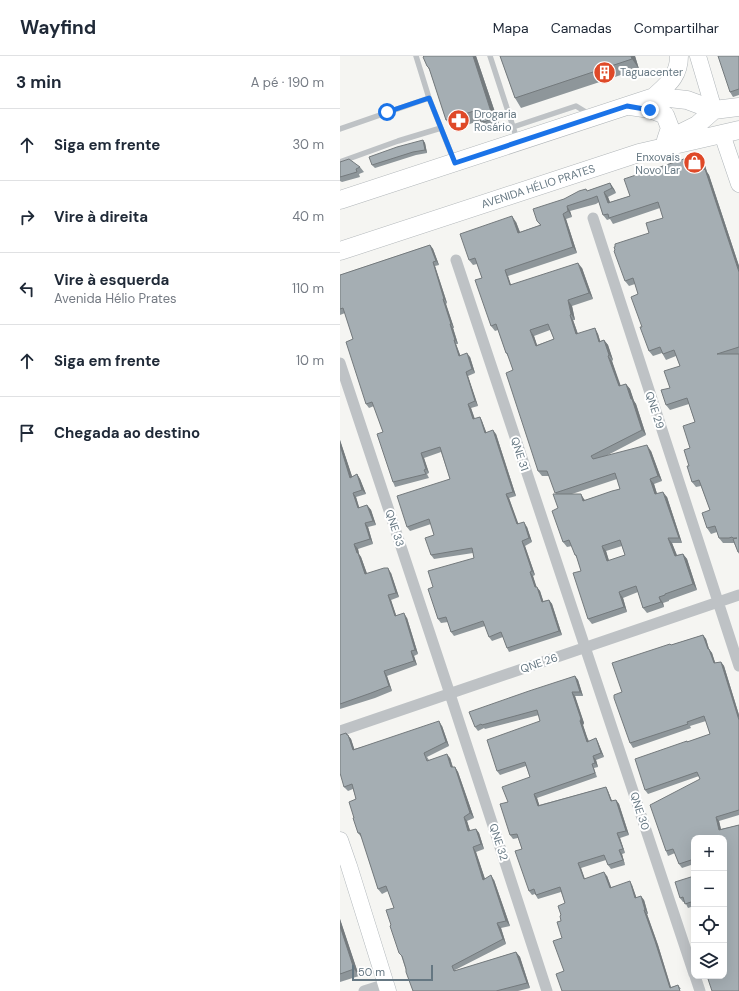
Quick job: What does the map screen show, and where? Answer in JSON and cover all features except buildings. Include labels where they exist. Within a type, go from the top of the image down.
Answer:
[{"type":"main road","points":[[654,97],[672,80],[678,70],[679,56]]},
{"type":"main road","points":[[698,56],[714,110]]},
{"type":"main road","points":[[340,200],[455,163],[516,134],[595,117],[654,97],[687,100],[714,110],[739,107]]},
{"type":"main road","points":[[627,106],[650,110],[665,115],[670,128],[666,140]]},
{"type":"main road","points":[[639,153],[697,125],[714,110]]},
{"type":"main road","points":[[731,132],[739,184]]},
{"type":"main road","name":"AVENIDA HÉLIO PRATES","points":[[340,251],[639,153],[731,132]]},
{"type":"main road","points":[[340,840],[344,867],[387,987]]},
{"type":"street","name":"QNE 29","points":[[593,218],[739,666]]},
{"type":"street","name":"QNE 31","points":[[456,260],[585,647]]},
{"type":"street","name":"QNE 33","points":[[340,364],[450,694]]},
{"type":"street","name":"QNE 26","points":[[340,731],[739,595]]},
{"type":"street","name":"QNE 30","points":[[585,647],[691,966]]},
{"type":"street","name":"QNE 32","points":[[450,694],[547,991]]},
{"type":"street","name":"QNE 30","points":[[696,979],[700,991]]},
{"type":"street","points":[[364,991],[387,987]]},
{"type":"lane","points":[[416,56],[429,98],[455,163]]},
{"type":"lane","points":[[490,56],[516,134]]},
{"type":"lane","points":[[340,129],[429,98]]},
{"type":"lane","points":[[340,162],[398,141],[441,128]]},
{"type":"place","name":"Taguacenter","points":[[605,72]]},
{"type":"place","name":"Drogaria Rosário","points":[[458,120]]},
{"type":"place","name":"Enxovais Novo Lar","points":[[695,163]]},
{"type":"route","points":[[387,112],[429,98],[455,163],[627,106],[650,110]]}]
